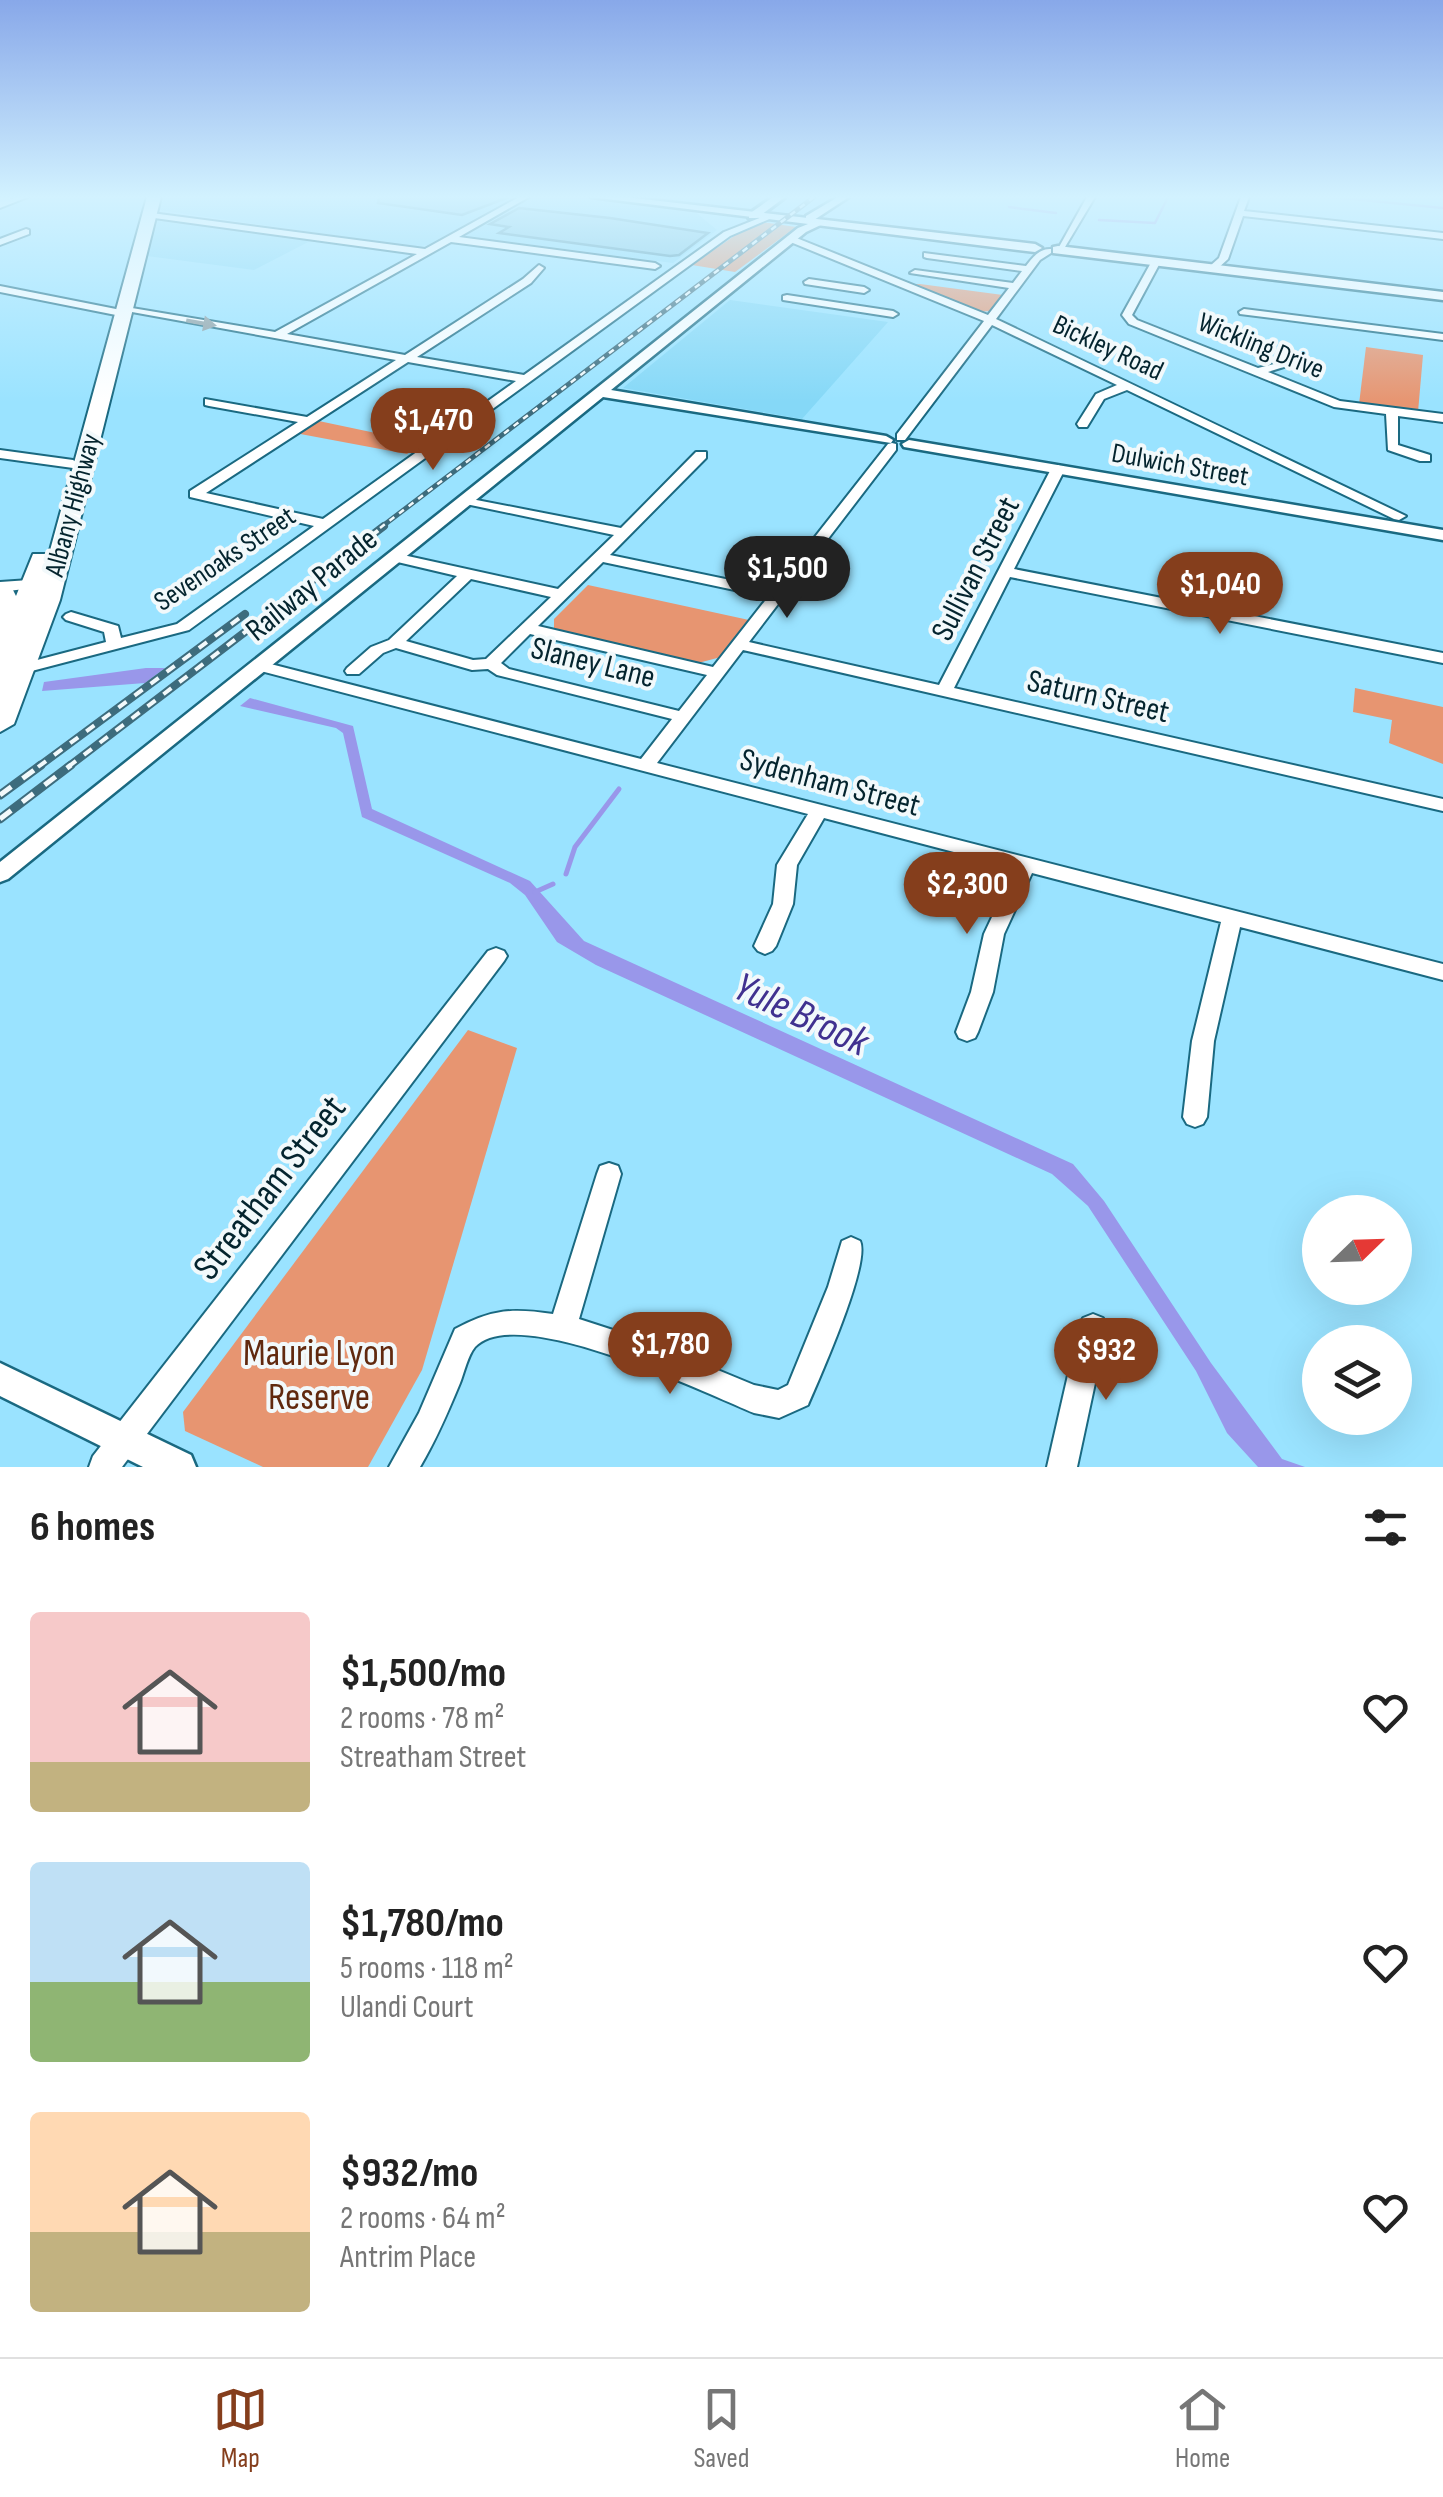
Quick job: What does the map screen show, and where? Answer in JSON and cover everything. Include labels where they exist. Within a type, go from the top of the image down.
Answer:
[{"type":"highway","name":"Albany Highway","points":[[27,591],[73,464],[132,265]]},
{"type":"highway","name":"Albany Highway","points":[[0,724],[5,666],[122,300]]},
{"type":"highway","points":[[5,666],[7,636],[27,591]]},
{"type":"main road","points":[[1224,265],[1443,296]]},
{"type":"street","points":[[276,336],[401,265]]},
{"type":"street","points":[[651,265],[655,266]]},
{"type":"street","name":"Sevenoaks Street","points":[[5,666],[184,627],[682,265]]},
{"type":"street","name":"Railway Parade","points":[[0,874],[758,265]]},
{"type":"street","name":"Bickley Road","points":[[874,265],[891,277],[990,320],[1399,516]]},
{"type":"street","points":[[915,273],[921,265]]},
{"type":"street","points":[[967,285],[987,265]]},
{"type":"street","points":[[1000,265],[1029,269]]},
{"type":"street","points":[[645,766],[1032,265]]},
{"type":"street","name":"Wickling Drive","points":[[1154,265],[1127,318],[1327,400],[1392,414],[1443,418]]},
{"type":"street","points":[[325,524],[198,496],[196,491],[408,359],[540,268]]},
{"type":"street","points":[[846,307],[874,279],[915,273],[967,285],[1016,286]]},
{"type":"street","points":[[810,282],[864,290]]},
{"type":"street","points":[[0,289],[80,302],[122,300],[276,336],[526,378]]},
{"type":"street","points":[[0,303],[24,293]]},
{"type":"street","points":[[787,298],[893,314]]},
{"type":"street","points":[[1244,312],[1443,337]]},
{"type":"street","points":[[1257,372],[1302,358]]},
{"type":"street","points":[[1083,424],[1104,394],[1128,385]]},
{"type":"street","name":"Dulwich Street","points":[[600,392],[1443,536]]},
{"type":"street","points":[[209,402],[310,421]]},
{"type":"street","points":[[1392,414],[1392,447],[1426,458]]},
{"type":"street","points":[[0,454],[73,464]]},
{"type":"street","points":[[490,664],[700,455]]},
{"type":"street","name":"Sullivan Street","points":[[943,693],[1058,470]]},
{"type":"street","points":[[466,500],[624,532]]},
{"type":"street","points":[[394,557],[563,594]]},
{"type":"street","points":[[600,557],[778,594]]},
{"type":"street","points":[[1006,572],[1443,658]]},
{"type":"street","points":[[353,671],[376,650],[395,643],[398,635],[468,573]]},
{"type":"street","name":"Sevenoaks Street","points":[[27,591],[46,640],[57,646],[92,647]]},
{"type":"street","points":[[70,617],[112,629],[114,644]]},
{"type":"street","points":[[529,629],[718,673]]},
{"type":"street","name":"Slaney Lane","points":[[395,643],[472,665],[490,664],[503,672],[683,717]]},
{"type":"street","name":"Saturn Street","points":[[740,645],[1443,805]]},
{"type":"street","name":"Sydenham Street","points":[[260,666],[1443,972]]},
{"type":"street","points":[[764,946],[784,904],[788,865],[819,811]]},
{"type":"street","points":[[967,1032],[982,992],[994,934],[1026,865]]},
{"type":"street","points":[[1195,1117],[1194,1078],[1202,1030],[1219,987],[1232,917]]},
{"type":"street","name":"Streatham Street","points":[[114,1454],[496,956]]},
{"type":"street","points":[[563,1326],[610,1174]]},
{"type":"street","points":[[404,1467],[429,1423],[457,1353],[475,1328],[492,1323],[563,1326],[754,1399],[780,1404],[798,1395],[808,1375],[851,1249]]},
{"type":"street","points":[[1062,1467],[1093,1327]]},
{"type":"street","points":[[0,1380],[114,1454],[179,1467]]},
{"type":"shaded area","points":[[219,265],[263,265],[254,270]]},
{"type":"shaded area","points":[[730,300],[888,322],[802,419],[623,388]]},
{"type":"shaded area","points":[[165,668],[145,683],[42,691],[44,682]]},
{"type":"shaded area","points":[[250,698],[353,726],[372,809],[530,881],[584,941],[1073,1164],[1104,1201],[1211,1363],[1282,1459],[1305,1467],[1258,1467],[1227,1433],[1196,1371],[1088,1206],[1052,1174],[596,965],[557,942],[525,895],[510,883],[362,817],[343,733],[336,728],[240,706]]},
{"type":"green space","points":[[695,265],[744,265],[735,272]]},
{"type":"green space","points":[[914,284],[1003,295],[990,311],[977,312]]},
{"type":"green space","points":[[1366,347],[1423,355],[1418,412],[1359,404]]},
{"type":"green space","points":[[314,420],[423,443],[407,454],[295,433]]},
{"type":"green space","points":[[588,585],[749,620],[721,657],[698,663],[554,630],[554,619]]},
{"type":"green space","points":[[1355,688],[1443,707],[1443,764],[1389,743],[1392,720],[1353,712]]},
{"type":"green space","name":"Maurie Lyon Reserve","points":[[468,1030],[517,1048],[422,1370],[368,1467],[263,1467],[185,1431],[183,1412]]},
{"type":"waterway","points":[[566,874],[575,847],[619,789]]},
{"type":"waterway","points":[[535,892],[553,884]]},
{"type":"railway","points":[[380,528],[724,265]]},
{"type":"railway","points":[[68,767],[384,526]]},
{"type":"railway","points":[[38,767],[245,614]]},
{"type":"railway","points":[[0,795],[41,765]]},
{"type":"railway","points":[[0,819],[71,765]]},
{"type":"water label","name":"Yule Brook","points":[[801,1015]]}]
